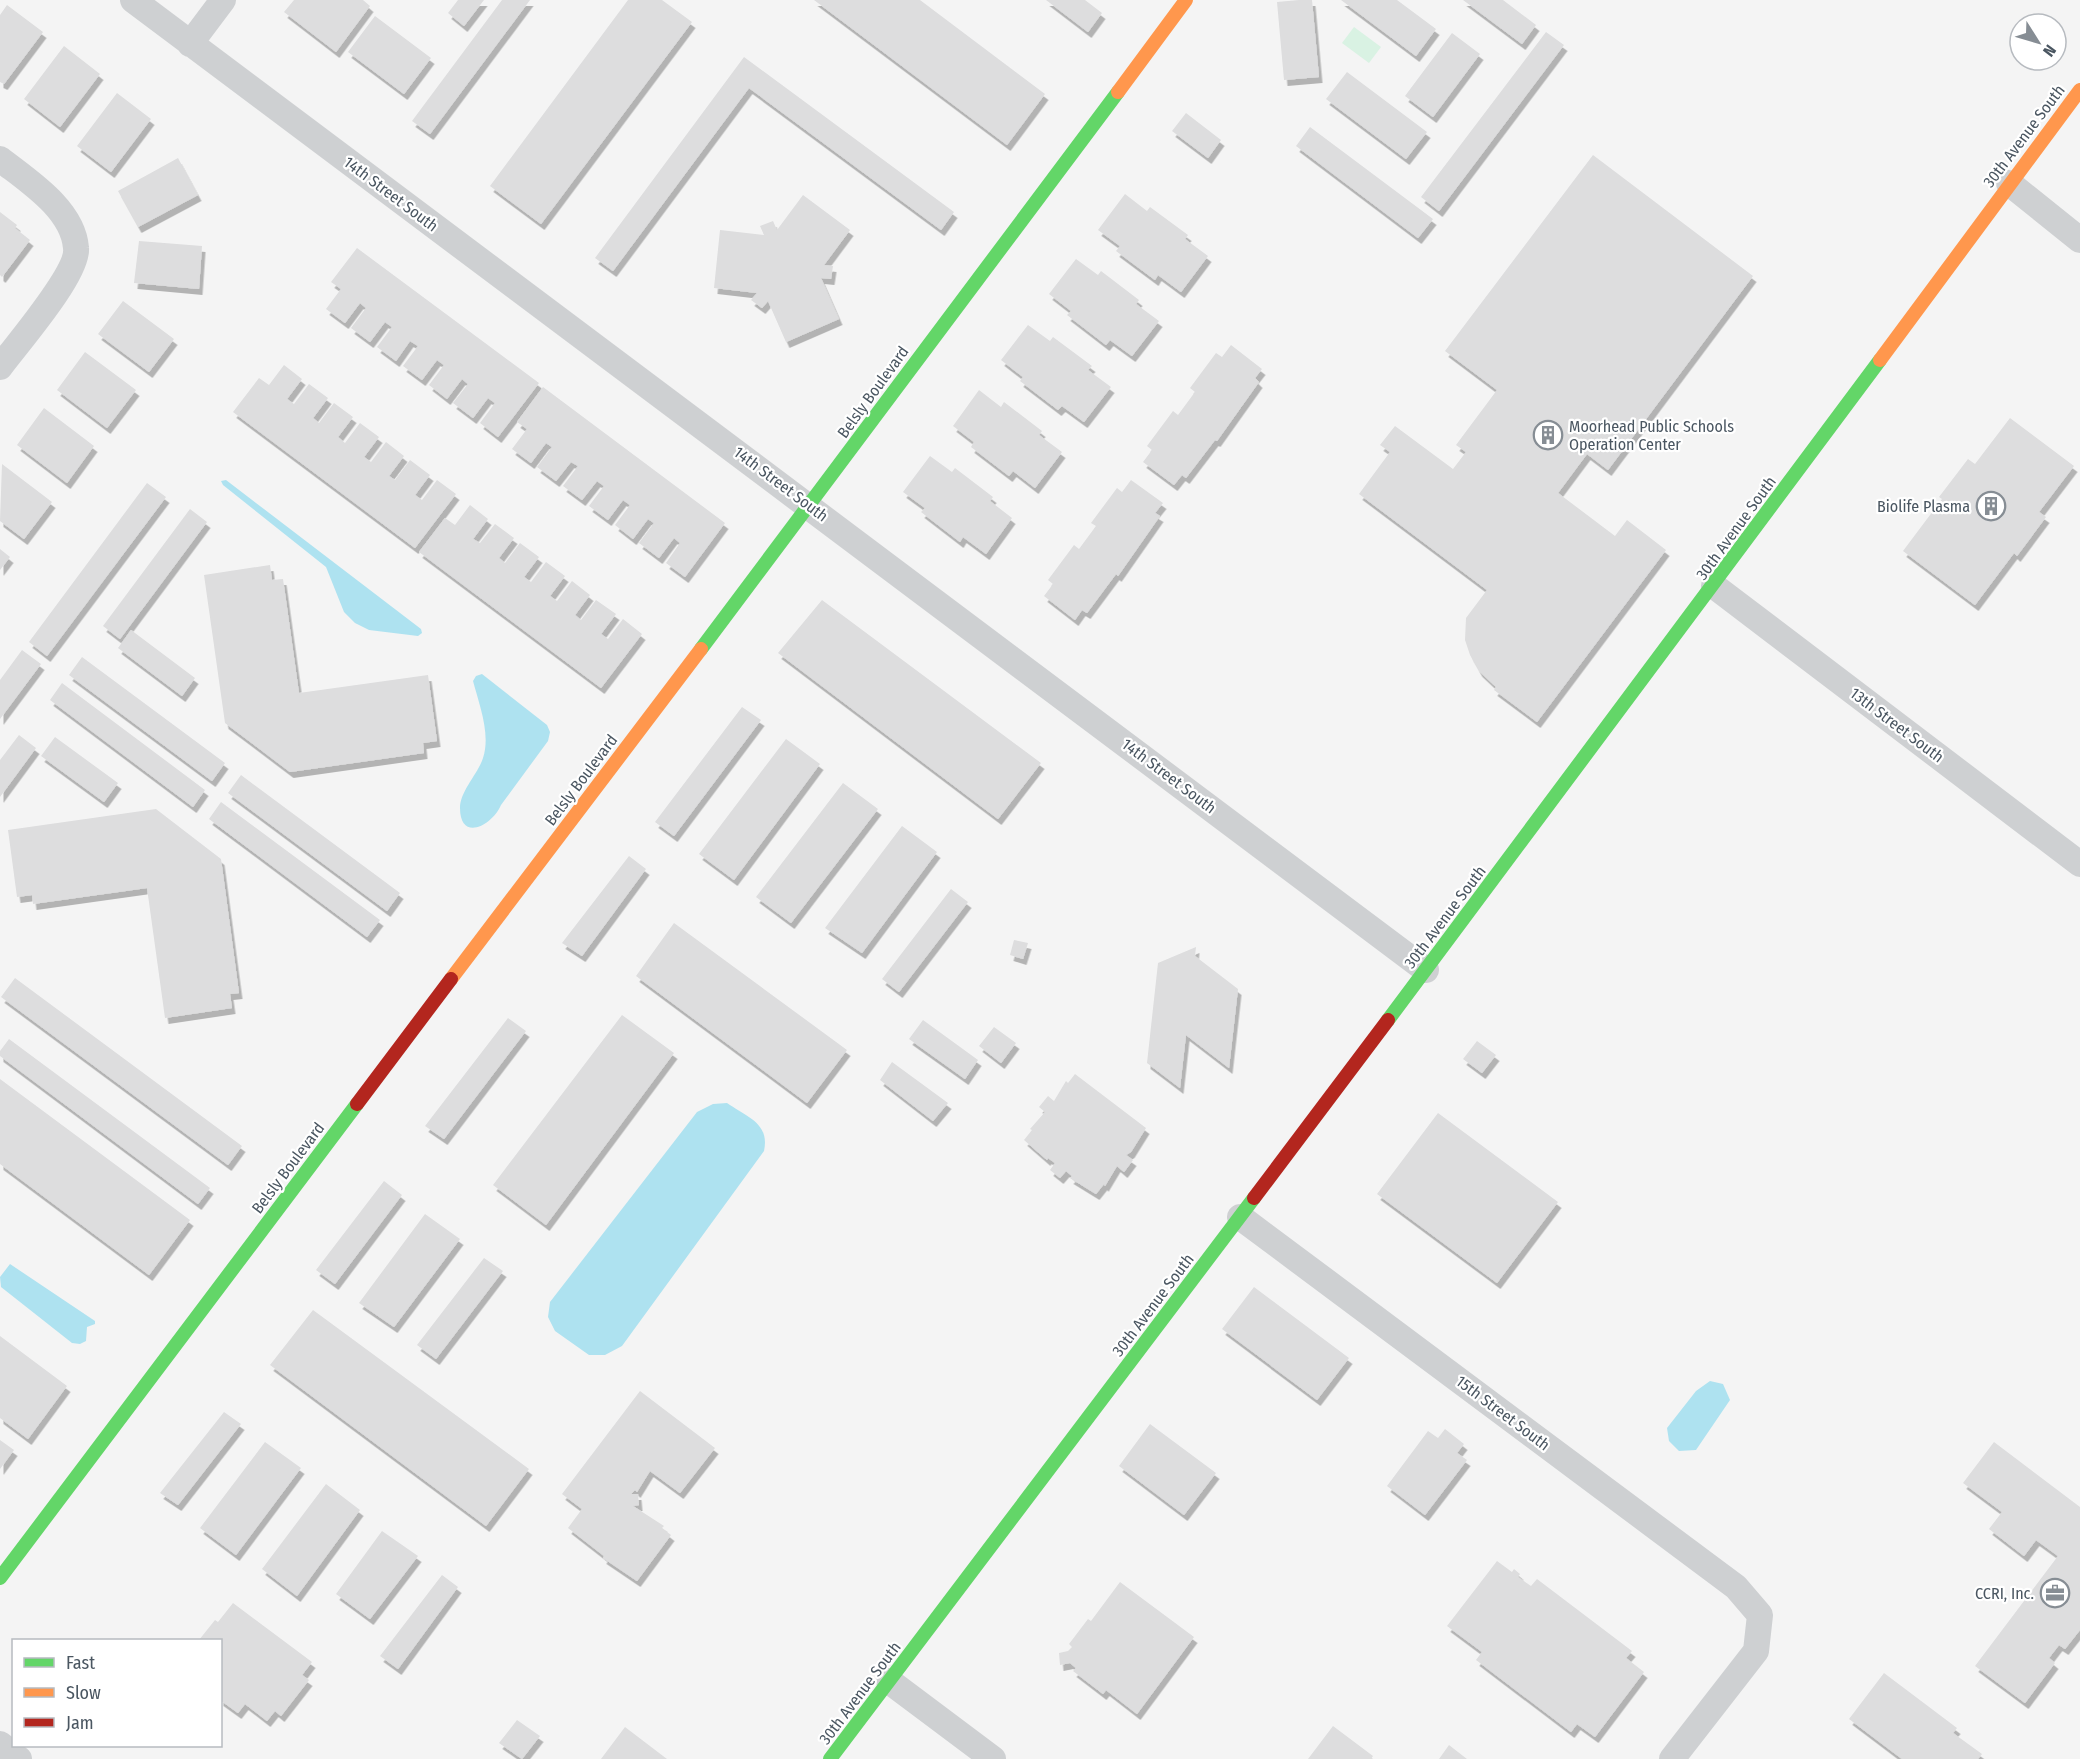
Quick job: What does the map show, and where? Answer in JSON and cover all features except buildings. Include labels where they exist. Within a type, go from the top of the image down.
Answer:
[{"type":"street","name":"14th Street South","points":[[133,0],[1426,970]]},
{"type":"street","points":[[190,44],[223,0]]},
{"type":"street","name":"Belsly Boulevard","points":[[0,1578],[42,1519],[810,506],[1186,0]]},
{"type":"street","name":"30th Avenue South","points":[[830,1759],[1714,586],[2009,183],[2080,90]]},
{"type":"street","points":[[0,159],[50,199],[70,225],[77,249],[73,269],[0,367]]},
{"type":"street","points":[[2009,183],[2080,240]]},
{"type":"street","name":"13th Street South","points":[[1714,586],[2080,864]]},
{"type":"street","name":"15th Street South","points":[[1240,1217],[1736,1587],[1760,1615],[1756,1651],[1672,1759]]},
{"type":"street","points":[[889,1681],[993,1759]]},
{"type":"street","points":[[0,1744],[20,1759]]},
{"type":"green space","points":[[1354,27],[1381,47],[1369,63],[1342,43]]},
{"type":"water","points":[[226,480],[421,629],[422,633],[418,636],[369,630],[355,623],[344,612],[326,567],[223,485],[221,481]]},
{"type":"water","points":[[482,674],[547,725],[550,732],[548,741],[497,813],[484,824],[471,828],[465,825],[461,818],[460,808],[463,795],[481,764],[485,749],[485,729],[473,681],[476,676]]},
{"type":"water","points":[[727,1103],[760,1127],[764,1134],[764,1151],[622,1346],[605,1355],[589,1355],[555,1331],[548,1317],[550,1302],[697,1112],[713,1104]]},
{"type":"water","points":[[10,1264],[95,1321],[95,1324],[87,1327],[86,1341],[80,1344],[72,1343],[1,1287],[0,1277]]},
{"type":"water","points":[[1710,1381],[1723,1384],[1730,1400],[1696,1450],[1679,1451],[1669,1441],[1667,1428],[1696,1391]]},
{"type":"traffic: fast","points":[[701,649],[1118,92]]},
{"type":"traffic: fast","points":[[1388,1020],[1880,360]]},
{"type":"traffic: fast","points":[[0,1578],[357,1104]]},
{"type":"traffic: fast","points":[[830,1759],[1254,1198]]},
{"type":"traffic: slow","points":[[1118,92],[1186,0]]},
{"type":"traffic: slow","points":[[1880,360],[2080,90]]},
{"type":"traffic: slow","points":[[451,979],[701,649]]},
{"type":"traffic: jam","points":[[357,1104],[451,979]]},
{"type":"traffic: jam","points":[[1254,1198],[1388,1020]]},
{"type":"place","name":"Moorhead Public Schools Operation Center","points":[[1548,435]]},
{"type":"place","name":"Biolife Plasma","points":[[1991,506]]},
{"type":"place","name":"CCRI, Inc.","points":[[2055,1593]]}]
